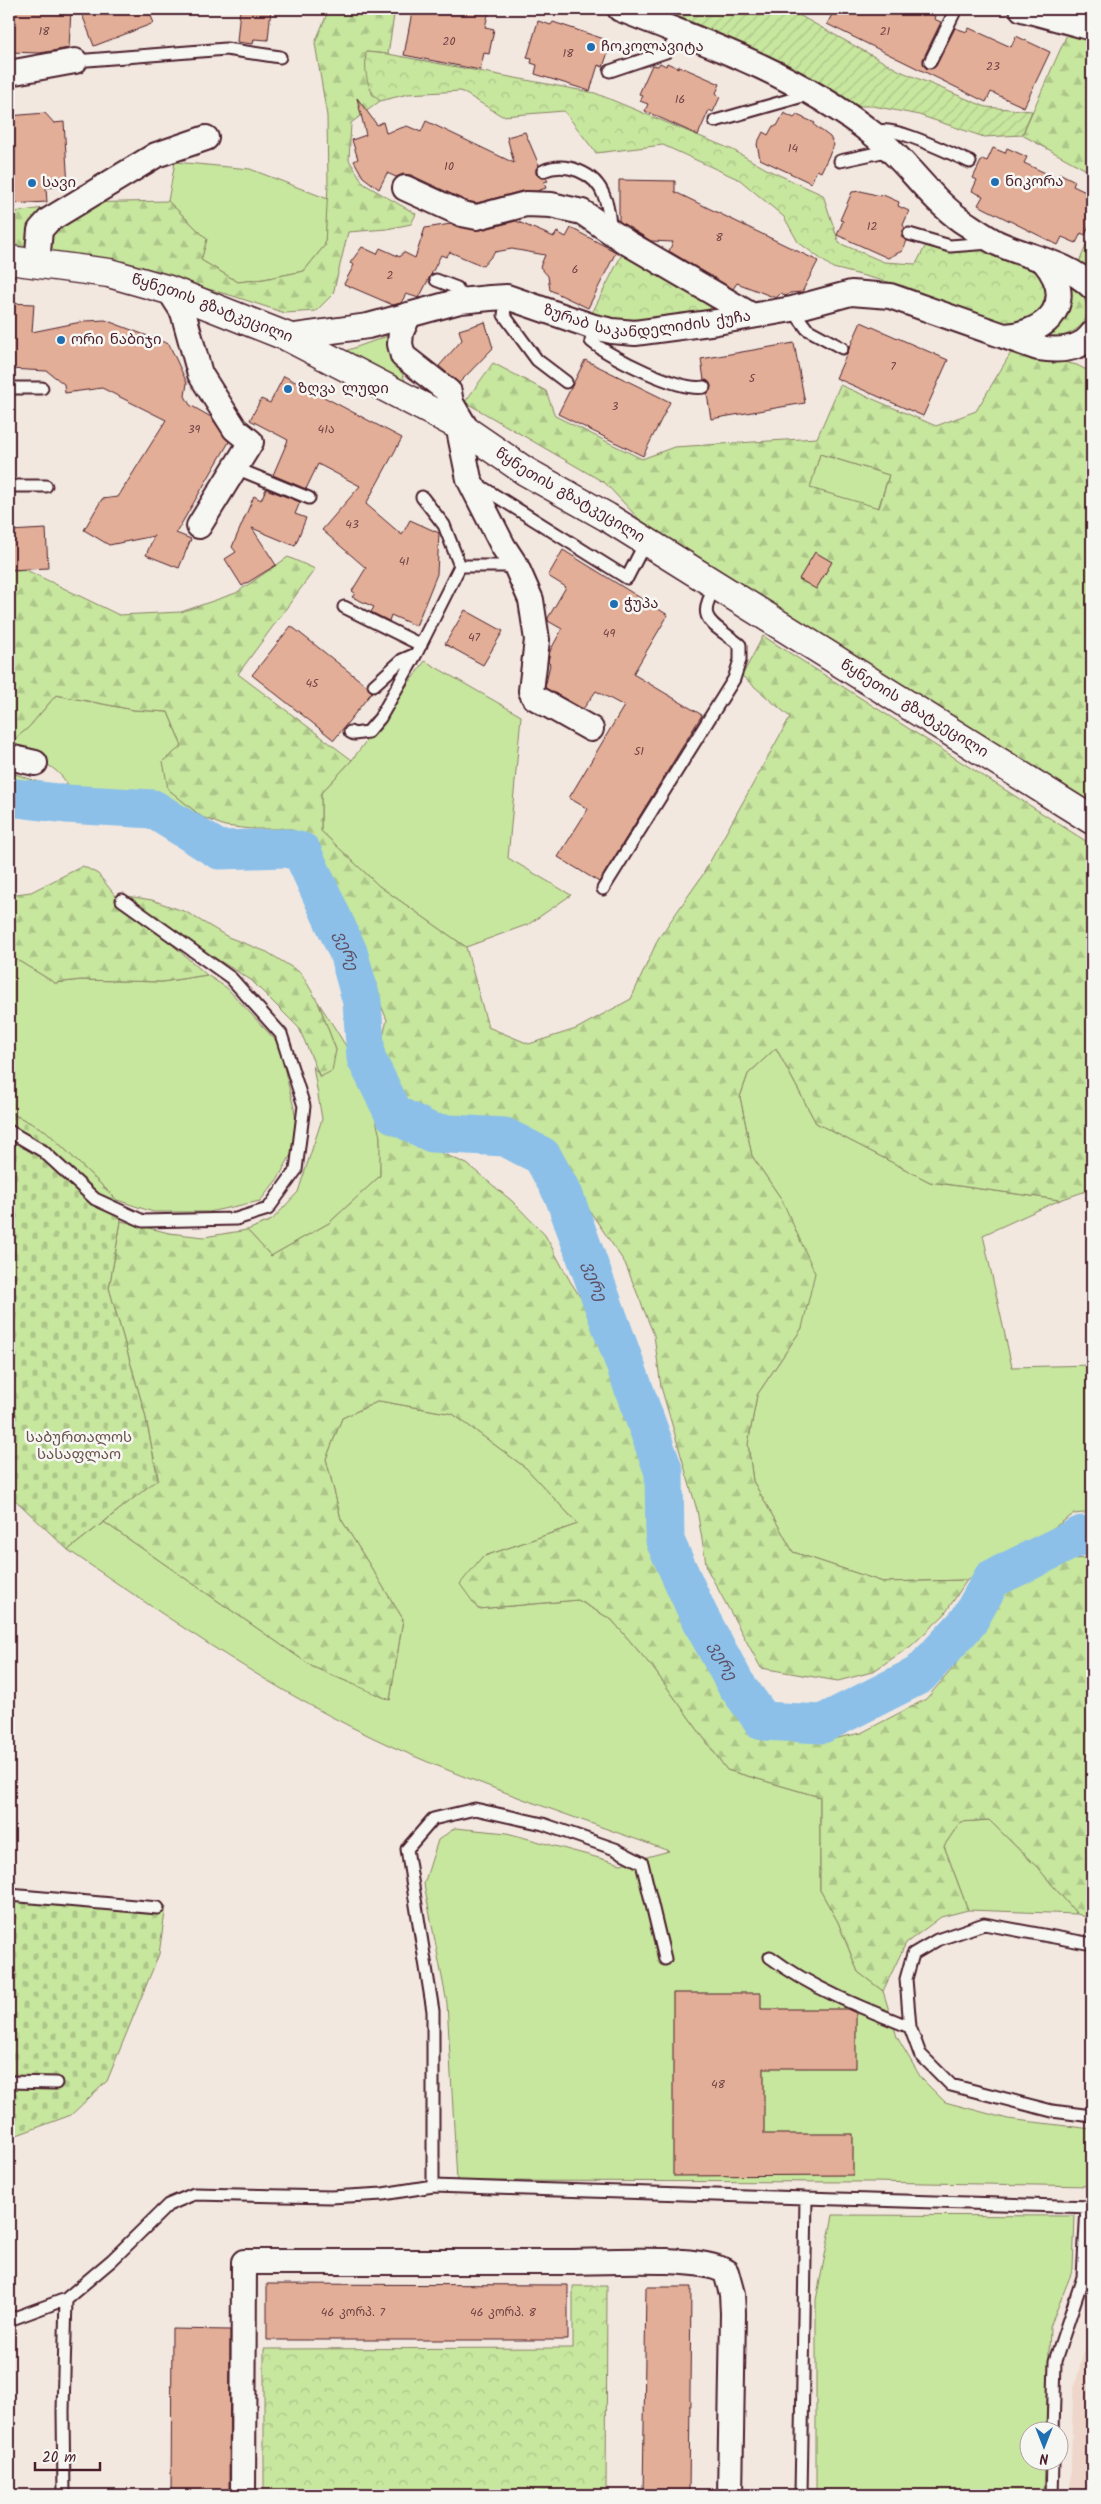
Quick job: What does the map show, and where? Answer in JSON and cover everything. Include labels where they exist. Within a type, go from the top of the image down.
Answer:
[{"type":"main road","name":"წყნეთის გზატკეცილი","points":[[9,260],[109,273],[169,290],[288,336],[463,427],[525,471],[646,541],[1092,820]]},
{"type":"street","points":[[620,9],[766,68],[812,93],[873,134],[891,150],[932,195],[961,220],[997,243],[1064,267],[1083,278],[1092,287]]},
{"type":"street","points":[[1022,9],[1092,28]]},
{"type":"street","points":[[9,73],[75,61]]},
{"type":"street","points":[[37,263],[40,230],[49,220],[156,156],[206,138]]},
{"type":"street","points":[[405,188],[462,214],[477,218],[526,204],[551,204],[582,212],[751,315]]},
{"type":"street","name":"ზურაბ საკანდელიძის ქუჩა","points":[[1003,336],[1020,335],[1036,330],[1048,320],[1056,307],[1059,295],[1057,282],[1044,261]]},
{"type":"street","points":[[169,290],[183,312],[200,374],[236,428],[251,442],[233,468],[199,526]]},
{"type":"street","name":"ზურაბ საკანდელიძის ქუჩა","points":[[288,336],[368,326],[460,301],[507,297],[594,327],[612,332],[635,333],[717,322],[792,309],[851,293],[871,293],[890,296],[947,314],[1038,348],[1054,350],[1081,344],[1092,334]]},
{"type":"street","points":[[409,314],[401,332],[400,344],[403,356],[449,392],[451,403],[463,427],[469,479],[503,546],[516,566],[531,600],[537,640],[531,691],[534,696],[592,729]]},
{"type":"street","points":[[9,757],[35,763]]},
{"type":"street","points":[[243,2495],[244,2262],[682,2262],[717,2266],[722,2269],[726,2272],[732,2294],[730,2495]]},
{"type":"lane","points":[[930,62],[956,9]]},
{"type":"lane","points":[[610,71],[666,52],[681,33]]},
{"type":"lane","points":[[75,61],[147,57],[226,49],[280,57]]},
{"type":"lane","points":[[715,121],[812,93]]},
{"type":"lane","points":[[873,134],[880,130],[902,133],[970,162]]},
{"type":"lane","points":[[840,161],[891,150]]},
{"type":"lane","points":[[543,171],[550,168],[572,169],[582,171],[595,181],[604,195],[612,232]]},
{"type":"lane","points":[[909,234],[950,246],[997,243]]},
{"type":"lane","points":[[436,280],[457,288],[460,301]]},
{"type":"lane","points":[[507,297],[504,314],[518,336],[537,360],[566,382]]},
{"type":"lane","points":[[792,309],[807,329],[842,348]]},
{"type":"lane","points":[[594,327],[591,341],[602,350],[673,383],[689,388],[704,387]]},
{"type":"lane","points":[[9,388],[42,388]]},
{"type":"lane","points":[[233,468],[309,498]]},
{"type":"lane","points":[[469,479],[627,578],[646,541]]},
{"type":"lane","points":[[9,486],[46,486]]},
{"type":"lane","points":[[350,732],[354,734],[368,732],[380,718],[460,566],[444,525],[422,497]]},
{"type":"lane","points":[[460,566],[516,566]]},
{"type":"lane","points":[[602,889],[734,679],[740,660],[740,645],[707,619],[705,608],[706,601],[717,585]]},
{"type":"lane","points":[[344,607],[418,649]]},
{"type":"lane","points":[[374,685],[402,660],[418,649]]},
{"type":"lane","points":[[9,1131],[43,1151],[95,1199],[143,1221],[236,1219],[268,1210],[296,1170],[304,1106],[281,1034],[231,978],[122,900]]},
{"type":"lane","points":[[433,2186],[433,2011],[407,1849],[433,1819],[476,1809],[543,1824],[615,1849],[642,1863],[665,1960]]},
{"type":"lane","points":[[9,1895],[158,1908]]},
{"type":"lane","points":[[1092,1944],[984,1924],[937,1940],[913,1954],[906,1978],[910,2027],[920,2054],[951,2085],[1052,2111],[1092,2116]]},
{"type":"lane","points":[[770,1956],[792,1974],[867,2010],[910,2027]]},
{"type":"lane","points":[[9,2082],[56,2083]]},
{"type":"lane","points":[[9,2320],[66,2299],[112,2260],[168,2205],[194,2194],[331,2197],[382,2194],[433,2186],[1090,2207],[1083,2276],[1055,2361],[1053,2422]]},
{"type":"lane","points":[[801,2495],[806,2198]]},
{"type":"lane","points":[[64,2495],[63,2411],[66,2299]]},
{"type":"lane","points":[[1052,2495],[1053,2472]]},
{"type":"shaded area","points":[[1092,2322],[1092,2495],[1070,2495],[1073,2392]]},
{"type":"green space","points":[[329,9],[395,9],[388,54],[366,52],[372,94],[380,101],[351,123],[349,160],[364,184],[416,214],[411,224],[387,229],[348,232],[333,294],[316,311],[285,313],[233,296],[123,266],[9,247],[9,213],[78,203],[168,201],[207,239],[201,260],[238,282],[304,271],[325,245],[328,185],[327,116],[315,43]]},
{"type":"green space","points":[[660,9],[788,9],[900,71],[986,107],[1032,111],[1022,135],[984,137],[919,115],[873,106],[857,106],[704,27]]},
{"type":"green space","points":[[1069,30],[1092,38],[1092,173],[1022,135]]},
{"type":"green space","points":[[366,52],[388,54],[595,93],[733,150],[768,170],[823,195],[839,243],[884,262],[916,264],[926,245],[982,240],[1024,259],[1042,277],[1046,293],[1041,309],[1031,321],[1019,324],[1001,324],[904,286],[833,268],[798,242],[784,217],[740,180],[663,145],[596,153],[564,111],[502,116],[461,91],[408,94],[380,101],[371,91],[367,79]]},
{"type":"green space","points":[[175,162],[250,169],[328,199],[325,245],[304,271],[238,282],[201,260],[207,239],[168,201]]},
{"type":"green space","points":[[1092,232],[1092,270],[1079,262]]},
{"type":"green space","points":[[623,252],[714,302],[710,309],[672,321],[586,325]]},
{"type":"green space","points":[[1070,280],[1086,302],[1087,314],[1084,321],[1073,332],[1050,339],[1043,339],[1057,327],[1067,314],[1071,299]]},
{"type":"green space","points":[[407,329],[401,356],[401,370],[414,394],[379,370],[340,353]]},
{"type":"green space","points":[[1012,351],[1077,365],[1092,373],[1092,814],[652,533],[605,483],[465,402],[493,363],[546,391],[555,416],[642,459],[674,447],[817,438],[840,385],[936,426],[976,411]],"holes":[[[820,454],[889,475],[879,508],[810,488]]]},
{"type":"green space","points":[[820,454],[889,475],[878,509],[809,488]]},
{"type":"green space","points":[[9,556],[20,567],[119,615],[181,612],[236,593],[288,557],[315,569],[238,674],[352,760],[321,793],[321,831],[379,886],[466,947],[488,1027],[529,1044],[576,1029],[631,999],[658,939],[702,876],[790,717],[742,676],[763,636],[1092,845],[1092,1189],[1060,1200],[930,1182],[816,1123],[776,1048],[748,1074],[740,1097],[752,1156],[782,1200],[815,1273],[802,1328],[757,1395],[748,1444],[753,1481],[793,1552],[883,1582],[967,1580],[944,1615],[911,1646],[872,1672],[838,1681],[761,1668],[707,1569],[697,1510],[661,1387],[654,1335],[625,1263],[547,1148],[510,1134],[432,1124],[400,1101],[380,1049],[387,1020],[317,847],[291,829],[251,829],[225,826],[202,817],[168,789],[163,761],[182,746],[168,712],[134,710],[56,695],[29,727],[9,744]]},
{"type":"green space","points":[[425,661],[521,716],[508,858],[571,895],[529,924],[466,947],[379,886],[321,831],[321,793],[352,760]]},
{"type":"green space","points":[[56,695],[134,710],[168,712],[182,746],[168,789],[202,817],[157,799],[73,793],[60,775],[46,764],[9,751],[9,744],[29,727]]},
{"type":"green space","points":[[9,772],[48,785],[51,794],[9,788]]},
{"type":"green space","points":[[83,866],[98,874],[115,895],[207,975],[162,982],[81,980],[55,983],[9,955],[9,895],[31,892]]},
{"type":"green space","points":[[127,896],[152,900],[186,912],[228,937],[267,952],[301,973],[318,1002],[336,1050],[332,1071],[320,1077],[299,1028],[251,980],[202,950]]},
{"type":"green space","points":[[9,955],[55,983],[81,980],[162,982],[207,975],[227,988],[278,1043],[294,1108],[296,1121],[294,1149],[279,1177],[260,1201],[209,1212],[153,1212],[117,1200],[46,1131],[9,1112]]},
{"type":"green space","points":[[318,1002],[357,1066],[372,1101],[380,1137],[380,1176],[329,1223],[271,1256],[247,1230],[272,1220],[298,1192],[322,1119],[313,1066],[320,1077],[336,1050]]},
{"type":"green space","points":[[776,1048],[816,1123],[930,1182],[1060,1200],[983,1235],[1012,1367],[1092,1365],[1092,1512],[1074,1514],[997,1566],[967,1580],[883,1582],[793,1552],[753,1481],[748,1444],[757,1395],[802,1328],[782,1200],[752,1156],[740,1097],[748,1074]]},
{"type":"green space","points":[[373,1107],[411,1140],[467,1164],[512,1201],[545,1235],[570,1281],[595,1320],[620,1374],[657,1511],[659,1544],[693,1628],[751,1726],[828,1740],[861,1733],[926,1699],[954,1667],[984,1617],[1009,1585],[1049,1562],[1092,1557],[1092,1919],[1077,1914],[1038,1868],[989,1820],[960,1822],[944,1846],[968,1910],[941,1917],[906,1943],[883,1991],[858,1972],[838,1922],[820,1890],[820,1797],[727,1770],[653,1668],[612,1620],[578,1600],[478,1609],[460,1584],[482,1557],[578,1524],[526,1468],[453,1414],[379,1401],[342,1418],[326,1459],[341,1519],[403,1619],[390,1700],[313,1667],[104,1522],[158,1478],[145,1414],[109,1288],[121,1221],[169,1233],[204,1237],[247,1230],[271,1256],[329,1223],[380,1176],[380,1137]]},
{"type":"green space","name":"საბურთალოს სასაფლაო","points":[[9,1112],[46,1131],[117,1200],[121,1221],[109,1288],[145,1414],[158,1479],[68,1550],[9,1494]]},
{"type":"green space","points":[[379,1401],[453,1414],[526,1468],[578,1524],[482,1557],[478,1609],[578,1600],[612,1620],[653,1668],[727,1770],[820,1797],[820,1890],[838,1922],[858,1972],[883,1991],[897,2037],[921,2078],[945,2102],[1008,2119],[1092,2129],[1092,2186],[870,2182],[457,2181],[447,2003],[424,1884],[438,1840],[455,1828],[507,1833],[621,1864],[669,1851],[530,1802],[427,1762],[350,1727],[267,1681],[227,1656],[68,1550],[104,1522],[313,1667],[390,1700],[403,1619],[341,1519],[326,1459],[342,1418]]},
{"type":"green space","points":[[989,1820],[1038,1868],[1077,1914],[968,1910],[944,1846],[960,1822]]},
{"type":"green space","points":[[9,1891],[166,1906],[159,1954],[107,2081],[71,2115],[9,2138]]},
{"type":"green space","points":[[833,2215],[1075,2216],[1073,2269],[1050,2327],[1046,2422],[1018,2422],[1018,2472],[1045,2472],[1044,2495],[816,2495],[816,2300]]},
{"type":"green space","points":[[573,2286],[607,2286],[606,2495],[264,2495],[264,2349],[573,2348]]},
{"type":"building","points":[[9,9],[71,9],[69,48],[40,53],[9,52]]},
{"type":"building","points":[[80,9],[148,9],[154,23],[94,46]]},
{"type":"building","points":[[240,9],[271,9],[268,40],[254,39],[253,44],[237,42]]},
{"type":"building","points":[[420,9],[489,11],[485,27],[494,29],[489,54],[484,53],[480,70],[404,55],[412,12],[419,13]]},
{"type":"building","points":[[835,9],[920,9],[935,16],[934,19],[941,22],[923,59],[924,66],[927,69],[936,66],[955,28],[967,32],[969,28],[1011,47],[1016,36],[1050,52],[1024,107],[991,92],[986,102],[827,24]]},
{"type":"building","points":[[538,21],[551,25],[553,22],[607,40],[605,48],[609,49],[603,67],[598,65],[590,91],[535,74],[537,65],[531,63],[532,59],[527,58]]},
{"type":"building","points":[[660,63],[666,66],[667,63],[678,68],[679,66],[720,84],[716,93],[720,97],[713,112],[709,110],[698,135],[645,111],[648,104],[640,101],[643,96],[639,94],[652,65],[658,66]]},
{"type":"building","points":[[357,98],[377,125],[383,122],[386,133],[407,126],[421,132],[426,121],[514,163],[507,137],[525,132],[539,165],[536,169],[536,174],[541,178],[546,178],[548,181],[544,182],[546,188],[537,191],[522,191],[477,203],[466,201],[411,175],[403,174],[396,177],[387,173],[379,189],[363,177],[354,161],[358,159],[352,140],[366,135]]},
{"type":"building","points":[[45,113],[54,123],[64,122],[68,186],[46,188],[47,202],[11,204],[9,116]]},
{"type":"building","points":[[784,113],[794,118],[797,115],[815,123],[814,125],[830,137],[834,145],[821,172],[817,170],[811,183],[760,159],[757,144],[763,132],[768,135],[773,126],[777,126]]},
{"type":"building","points":[[993,148],[1005,153],[1007,148],[1027,157],[1024,163],[1056,178],[1059,173],[1075,181],[1073,186],[1092,195],[1092,219],[1085,235],[1081,233],[1076,243],[1062,237],[1058,245],[978,205],[983,196],[972,191],[977,180],[973,178],[982,159],[987,161]]},
{"type":"building","points":[[619,180],[675,181],[675,192],[818,261],[802,292],[790,293],[786,296],[781,293],[776,298],[737,283],[733,289],[669,251],[673,242],[651,241],[619,221]]},
{"type":"building","points":[[861,191],[880,196],[881,194],[899,202],[898,206],[909,211],[903,225],[905,228],[901,237],[907,241],[902,251],[888,258],[837,235],[843,221],[840,220],[852,192]]},
{"type":"building","points":[[516,221],[554,237],[557,232],[566,237],[571,228],[616,252],[588,308],[550,290],[548,276],[540,267],[545,255],[512,249],[495,252],[483,266],[450,252],[446,257],[441,255],[419,298],[406,294],[401,303],[393,305],[344,284],[354,265],[350,263],[362,247],[377,254],[380,248],[400,257],[403,252],[415,258],[425,228],[451,224],[480,230]]},
{"type":"building","points":[[9,303],[34,304],[32,332],[86,321],[105,320],[169,344],[187,383],[185,396],[190,405],[211,417],[229,442],[176,533],[191,539],[179,568],[146,555],[154,536],[109,545],[84,530],[102,499],[118,497],[166,420],[102,388],[65,393],[64,384],[47,371],[9,369]]},
{"type":"building","points":[[485,322],[493,348],[459,383],[439,366],[462,340],[459,330]]},
{"type":"building","points":[[861,322],[948,360],[923,416],[836,378]]},
{"type":"building","points":[[794,343],[805,403],[711,419],[707,394],[711,386],[708,381],[704,380],[701,359]]},
{"type":"building","points":[[585,360],[670,402],[643,456],[558,414]]},
{"type":"building","points":[[284,376],[402,438],[366,504],[402,535],[410,520],[439,533],[437,574],[416,626],[391,615],[389,621],[371,612],[374,607],[352,597],[355,593],[352,591],[366,568],[322,530],[360,486],[318,464],[306,489],[273,475],[288,440],[250,420],[261,399],[270,403]]},
{"type":"building","points":[[266,489],[300,502],[295,514],[306,518],[295,546],[252,528],[276,565],[242,586],[225,559],[236,552],[232,547],[254,496],[261,500]]},
{"type":"building","points":[[46,529],[48,568],[9,570],[9,531]]},
{"type":"building","points":[[563,550],[668,615],[633,674],[702,715],[599,882],[558,857],[588,809],[569,798],[624,706],[596,691],[583,709],[545,688],[550,664],[548,662],[550,651],[562,629],[548,621],[548,618],[566,587],[548,576]]},
{"type":"building","points":[[815,552],[832,562],[816,589],[799,579]]},
{"type":"building","points":[[465,610],[503,631],[483,665],[445,644]]},
{"type":"building","points":[[291,626],[372,692],[334,740],[252,675]]},
{"type":"building","points":[[673,1993],[761,1993],[761,2009],[847,2009],[856,2013],[856,2068],[764,2068],[764,2134],[853,2134],[853,2175],[673,2176]]},
{"type":"building","points":[[267,2284],[568,2285],[568,2340],[267,2340]]},
{"type":"building","points":[[646,2287],[691,2287],[689,2495],[643,2495]]},
{"type":"building","points":[[172,2329],[230,2330],[229,2495],[171,2495]]},
{"type":"waterway","name":"ვერე","points":[[9,797],[66,804],[153,809],[219,850],[286,848],[302,852],[348,952],[362,1002],[366,1058],[394,1114],[432,1133],[505,1137],[542,1156],[564,1196],[664,1472],[665,1541],[699,1616],[735,1683],[763,1721],[822,1724],[919,1675],[968,1622],[992,1579],[1082,1535],[1092,1538]]},
{"type":"place","name":"ჩოკოლავიტა","points":[[591,47]]},
{"type":"place","name":"ნიკორა","points":[[995,182]]},
{"type":"place","name":"სავი","points":[[32,183]]},
{"type":"place","name":"ორი ნაბიჯი","points":[[61,340]]},
{"type":"place","name":"ზღვა ლუდი","points":[[288,389]]},
{"type":"place","name":"ჭუპა","points":[[614,604]]}]
